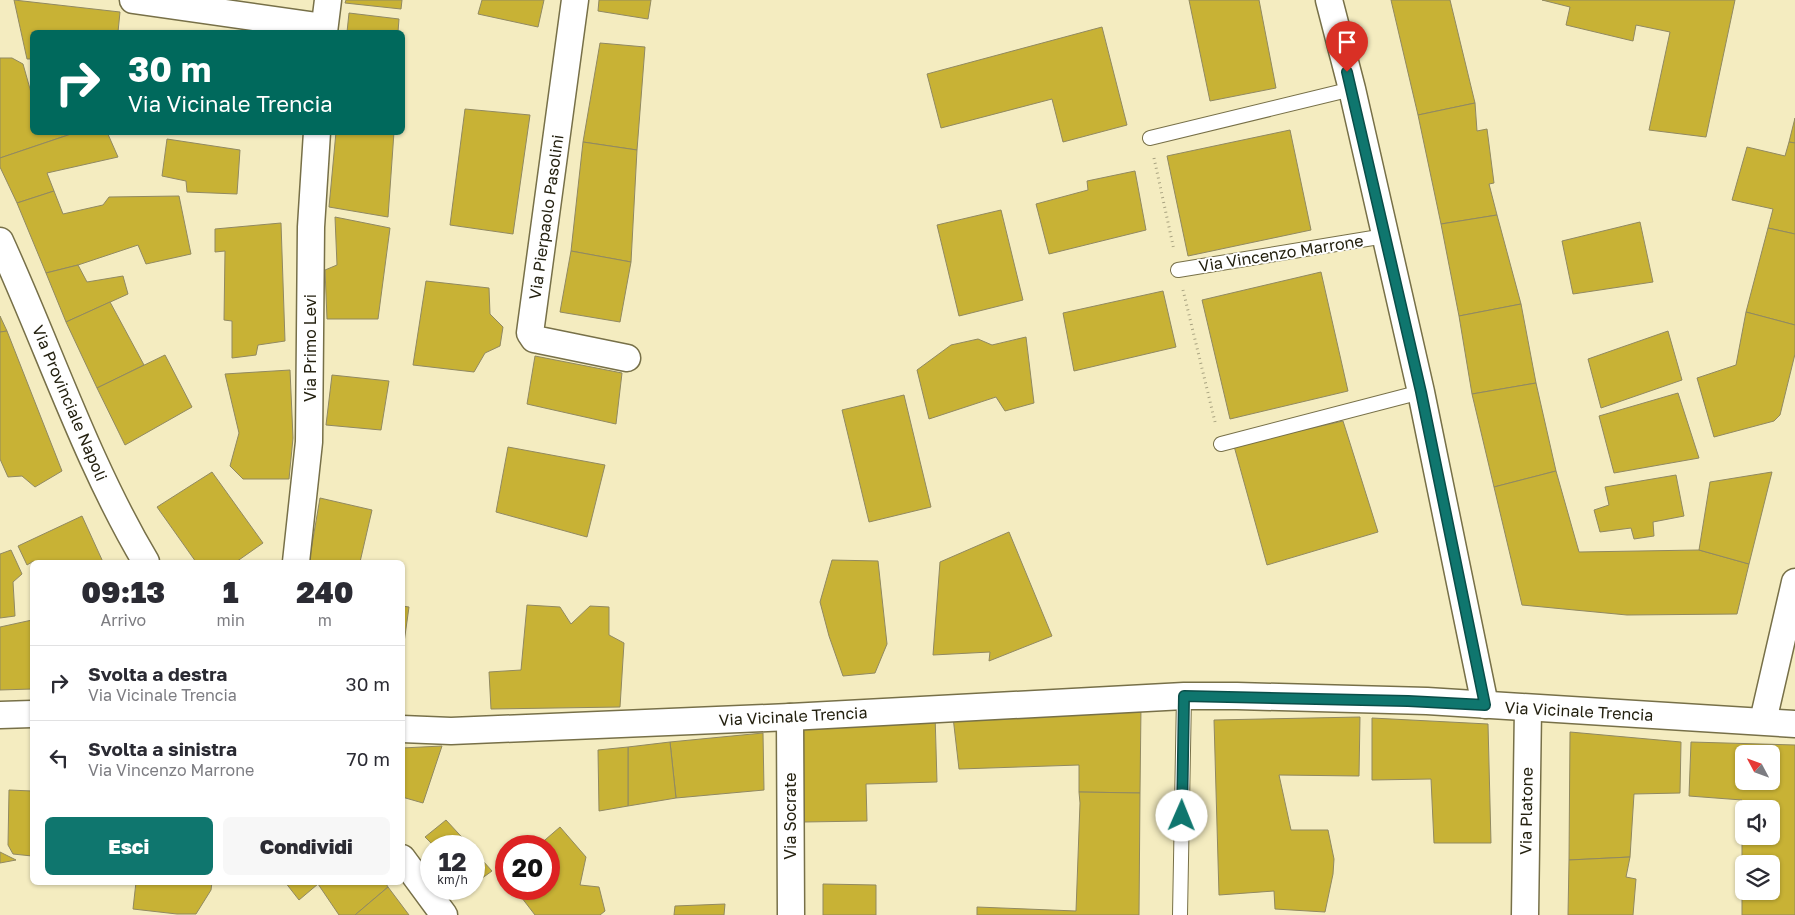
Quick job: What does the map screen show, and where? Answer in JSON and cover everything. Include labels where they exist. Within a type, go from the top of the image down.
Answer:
[{"type":"street","points":[[134,0],[324,30],[328,0]]},
{"type":"street","name":"Via Pierpaolo Pasolini","points":[[575,0],[530,333],[534,339],[627,358]]},
{"type":"street","name":"Via Vincenzo Marrone","points":[[1330,0],[1421,392],[1485,705]]},
{"type":"street","name":"Via Primo Levi","points":[[296,560],[309,442],[311,227],[317,135]]},
{"type":"street","name":"Via Provinciale Napoli","points":[[0,241],[28,302],[76,422],[109,494],[145,560]]},
{"type":"street","points":[[1763,722],[1795,582]]},
{"type":"street","name":"Via Vicinale Trencia","points":[[405,729],[451,731],[1184,696],[1418,701],[1795,724]]},
{"type":"street","name":"Via Platone","points":[[1525,915],[1528,708]]},
{"type":"street","points":[[0,715],[30,714]]},
{"type":"street","name":"Via Socrate","points":[[790,716],[791,915]]},
{"type":"street","points":[[405,862],[433,897],[444,915]]},
{"type":"lane","points":[[1150,138],[1352,89]]},
{"type":"lane","name":"Via Vincenzo Marrone","points":[[1178,270],[1385,236]]},
{"type":"lane","points":[[1221,444],[1421,392]]},
{"type":"lane","points":[[1180,915],[1184,696]]},
{"type":"building","points":[[14,0],[120,12],[118,30],[30,30],[30,59],[27,59]]},
{"type":"building","points":[[346,0],[402,0],[401,9],[345,3]]},
{"type":"building","points":[[482,0],[544,0],[538,27],[478,14]]},
{"type":"building","points":[[599,0],[651,0],[648,19],[598,11]]},
{"type":"building","points":[[1189,0],[1259,0],[1276,88],[1210,101]]},
{"type":"building","points":[[1391,0],[1450,0],[1475,103],[1418,115]]},
{"type":"building","points":[[1542,0],[1735,0],[1706,137],[1649,130],[1670,32],[1636,25],[1633,41],[1566,25],[1570,7]]},
{"type":"building","points":[[349,13],[399,19],[398,30],[347,30]]},
{"type":"building","points":[[1102,27],[1127,125],[1063,142],[1052,99],[941,128],[927,74]]},
{"type":"building","points":[[244,28],[264,30],[244,30]]},
{"type":"building","points":[[600,43],[645,47],[637,150],[583,142]]},
{"type":"building","points":[[0,58],[12,58],[23,64],[30,89],[30,135],[68,135],[0,158]]},
{"type":"building","points":[[1475,103],[1477,131],[1487,129],[1494,183],[1489,184],[1497,215],[1441,224],[1418,115]]},
{"type":"building","points":[[465,109],[530,115],[513,234],[450,225]]},
{"type":"building","points":[[1795,118],[1795,143],[1789,142]]},
{"type":"building","points":[[1290,130],[1311,230],[1188,256],[1167,156]]},
{"type":"building","points":[[68,135],[108,135],[118,157],[47,173],[54,191],[17,203],[0,167],[0,158]]},
{"type":"building","points":[[336,135],[394,135],[388,217],[329,207]]},
{"type":"building","points":[[167,139],[240,150],[237,194],[187,192],[186,181],[162,176]]},
{"type":"building","points":[[583,142],[637,150],[631,262],[571,251]]},
{"type":"building","points":[[1789,142],[1795,143],[1795,234],[1768,228],[1773,209],[1732,200],[1747,147],[1785,156]]},
{"type":"building","points":[[1135,171],[1146,230],[1049,254],[1036,204],[1088,190],[1087,181]]},
{"type":"building","points":[[54,191],[63,214],[103,205],[109,197],[179,196],[191,254],[146,264],[138,245],[78,265],[46,273],[17,203]]},
{"type":"building","points":[[1001,210],[1023,300],[959,316],[937,225]]},
{"type":"building","points":[[1497,215],[1521,304],[1459,316],[1441,224]]},
{"type":"building","points":[[335,217],[390,228],[378,319],[327,319],[325,270],[337,265]]},
{"type":"building","points":[[1640,222],[1653,282],[1573,294],[1562,241]]},
{"type":"building","points":[[281,223],[285,341],[258,345],[256,355],[232,358],[232,321],[224,320],[225,251],[215,252],[215,229]]},
{"type":"building","points":[[1768,228],[1795,234],[1795,325],[1746,312]]},
{"type":"building","points":[[571,251],[631,262],[620,322],[560,312]]},
{"type":"building","points":[[78,265],[87,282],[123,276],[128,294],[66,322],[46,273]]},
{"type":"building","points":[[1321,272],[1348,391],[1230,419],[1202,300]]},
{"type":"building","points":[[426,281],[489,288],[490,314],[503,327],[500,346],[485,353],[474,372],[413,365]]},
{"type":"building","points":[[1163,291],[1176,347],[1074,371],[1063,313]]},
{"type":"building","points":[[110,302],[144,365],[97,388],[66,322]]},
{"type":"building","points":[[1521,304],[1536,383],[1472,394],[1459,316]]},
{"type":"building","points":[[1746,312],[1795,325],[1795,354],[1780,415],[1774,421],[1714,437],[1697,378],[1736,365]]},
{"type":"building","points":[[0,316],[7,331],[0,332]]},
{"type":"building","points":[[7,331],[62,471],[35,487],[22,476],[8,477],[0,459],[0,332]]},
{"type":"building","points":[[1668,331],[1682,380],[1601,408],[1588,359]]},
{"type":"building","points":[[1026,337],[1034,403],[1005,411],[996,397],[929,419],[917,370],[951,345],[978,339],[992,345]]},
{"type":"building","points":[[165,355],[192,407],[125,445],[97,388]]},
{"type":"building","points":[[535,356],[622,373],[616,424],[527,404]]},
{"type":"building","points":[[290,370],[293,438],[289,479],[243,479],[230,466],[239,433],[225,374]]},
{"type":"building","points":[[332,375],[389,381],[381,430],[326,425]]},
{"type":"building","points":[[1536,383],[1556,471],[1494,487],[1472,394]]},
{"type":"building","points":[[1678,393],[1699,458],[1614,473],[1599,416]]},
{"type":"building","points":[[904,395],[931,507],[869,522],[842,410]]},
{"type":"building","points":[[1343,421],[1378,532],[1267,565],[1234,446]]},
{"type":"building","points":[[508,447],[605,465],[587,537],[496,512]]},
{"type":"building","points":[[1556,471],[1579,552],[1699,550],[1749,564],[1737,614],[1627,615],[1522,605],[1494,487]]},
{"type":"building","points":[[212,472],[263,543],[239,560],[195,560],[157,507]]},
{"type":"building","points":[[1772,472],[1749,564],[1699,550],[1710,482]]},
{"type":"building","points":[[1676,475],[1684,516],[1653,522],[1654,536],[1634,539],[1631,528],[1600,532],[1594,510],[1609,505],[1605,487]]},
{"type":"building","points":[[320,498],[372,510],[360,560],[309,560]]},
{"type":"building","points":[[82,516],[102,560],[30,560],[30,563],[27,565],[18,546]]},
{"type":"building","points":[[1009,532],[1052,636],[989,661],[990,652],[933,655],[940,562]]},
{"type":"building","points":[[11,550],[22,574],[13,582],[15,616],[0,618],[0,554]]},
{"type":"building","points":[[832,560],[878,561],[887,644],[875,673],[843,676],[820,602]]},
{"type":"building","points":[[527,605],[560,607],[571,624],[590,606],[609,607],[609,635],[624,643],[620,707],[491,709],[489,672],[521,670]]},
{"type":"building","points":[[405,606],[409,607],[405,636]]},
{"type":"building","points":[[30,620],[30,689],[0,690],[0,627]]},
{"type":"building","points":[[1141,707],[1140,793],[1079,792],[1079,765],[959,769],[953,717]]},
{"type":"building","points":[[935,714],[937,782],[866,784],[867,821],[804,822],[802,718]]},
{"type":"building","points":[[1360,717],[1359,776],[1279,775],[1291,830],[1328,830],[1334,859],[1333,874],[1325,912],[1275,909],[1274,891],[1219,895],[1214,720]]},
{"type":"building","points":[[1372,718],[1488,724],[1491,843],[1434,843],[1431,779],[1372,780]]},
{"type":"building","points":[[1570,732],[1681,742],[1680,793],[1634,794],[1630,857],[1569,860]]},
{"type":"building","points":[[763,733],[764,790],[676,798],[670,742]]},
{"type":"building","points":[[670,742],[676,798],[628,806],[628,747]]},
{"type":"building","points":[[1691,742],[1795,745],[1795,915],[1742,915],[1742,900],[1780,900],[1780,855],[1742,855],[1742,845],[1780,845],[1780,800],[1742,800],[1689,796]]},
{"type":"building","points":[[442,746],[423,803],[405,798],[405,748]]},
{"type":"building","points":[[628,747],[628,806],[599,811],[598,750]]},
{"type":"building","points":[[9,790],[30,791],[30,856],[13,854],[8,845]]},
{"type":"building","points":[[1079,792],[1140,793],[1139,915],[977,915],[977,907],[1076,911]]},
{"type":"building","points":[[446,820],[460,835],[427,835]]},
{"type":"building","points":[[560,827],[586,857],[580,885],[599,887],[605,911],[600,915],[535,915],[523,900],[560,900],[560,835],[551,835]]},
{"type":"building","points":[[0,852],[16,860],[0,863]]},
{"type":"building","points":[[1630,857],[1626,877],[1636,879],[1633,915],[1568,915],[1569,860]]},
{"type":"building","points":[[485,863],[492,871],[485,876]]},
{"type":"building","points":[[823,884],[876,885],[876,915],[823,915]]},
{"type":"building","points":[[136,885],[212,885],[211,890],[196,914],[177,914],[133,909]]},
{"type":"building","points":[[287,885],[317,885],[299,900]]},
{"type":"building","points":[[319,885],[387,885],[388,887],[355,915],[339,915]]},
{"type":"building","points":[[388,887],[409,915],[355,915]]},
{"type":"building","points":[[725,904],[724,915],[674,915],[675,906]]},
{"type":"route","points":[[1182,816],[1184,696],[1427,701],[1485,705],[1421,392],[1347,72]]}]
